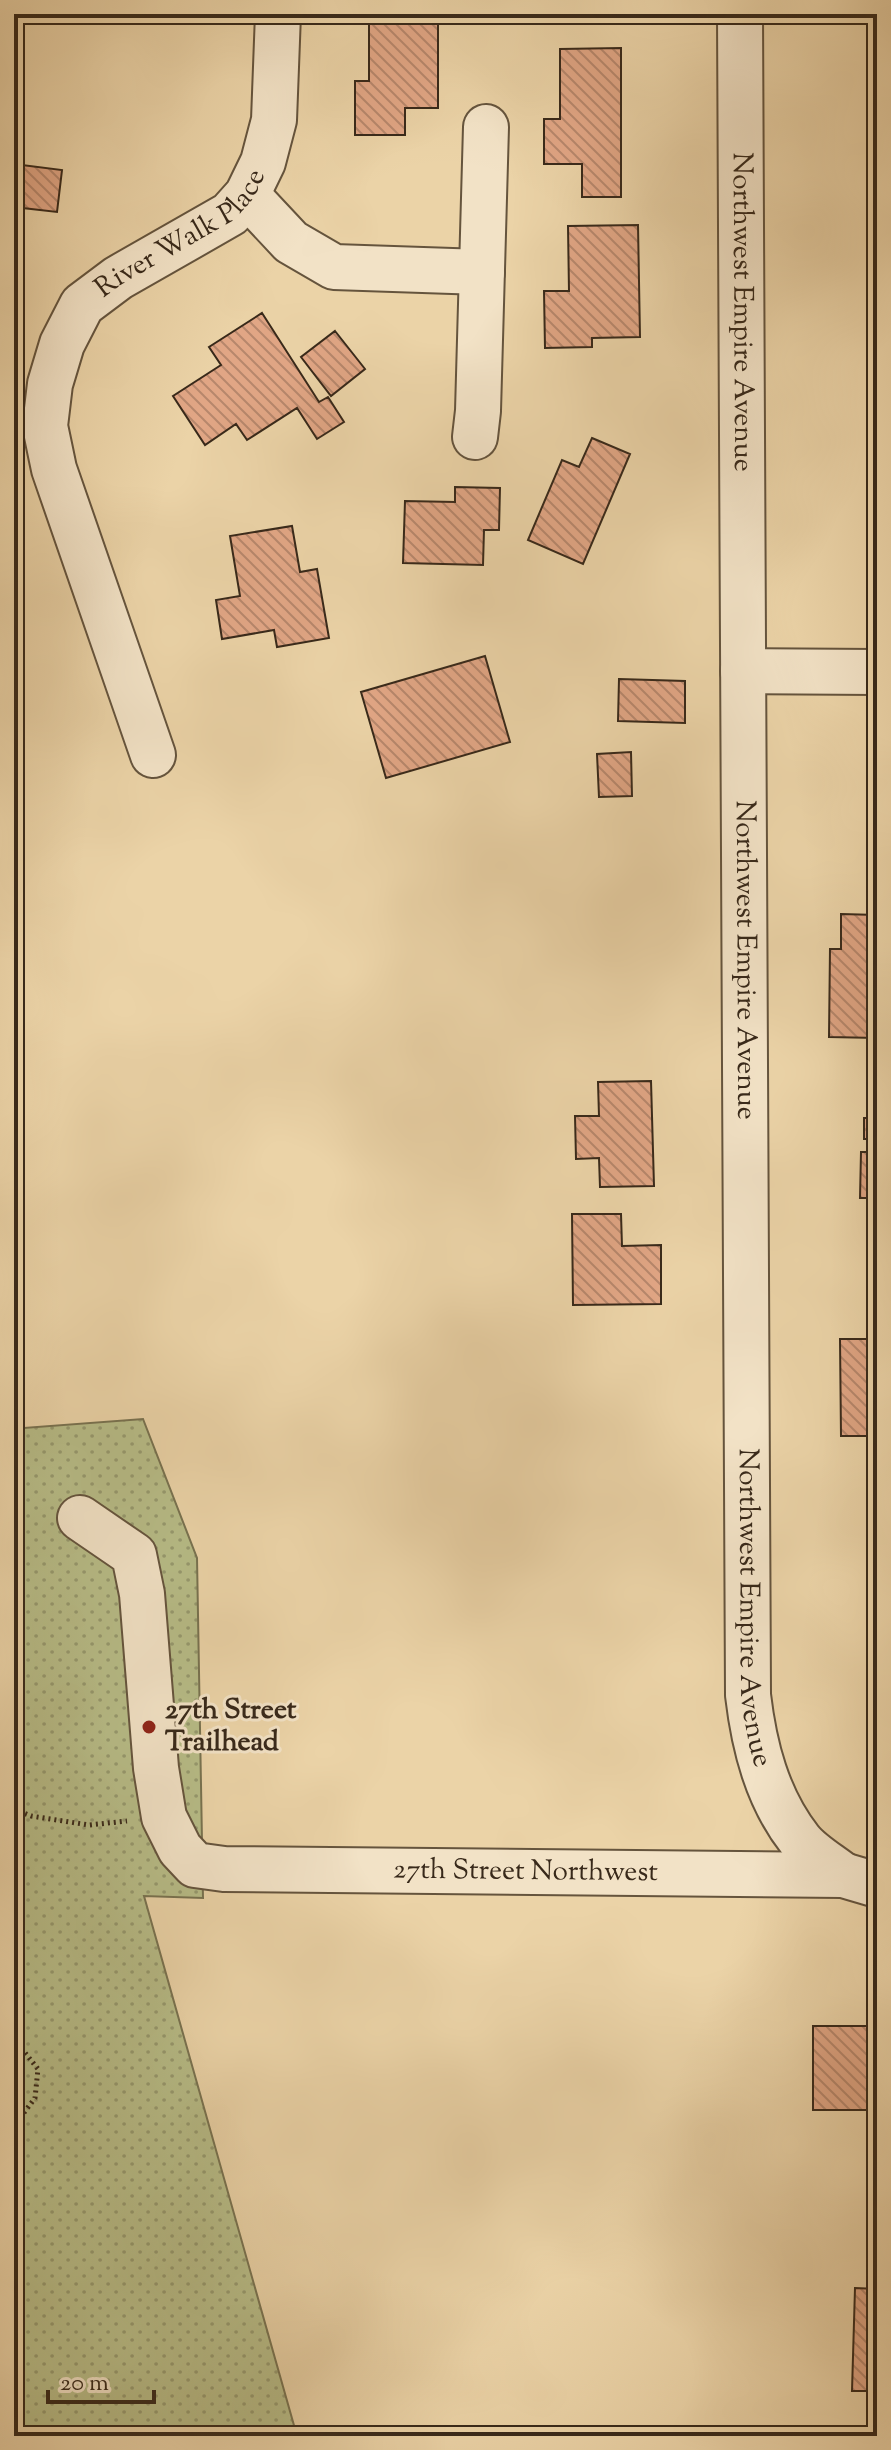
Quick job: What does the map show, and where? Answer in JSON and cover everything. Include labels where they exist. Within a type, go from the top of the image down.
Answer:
[{"type":"street","name":"River Walk Place","points":[[153,755],[54,469],[45,426],[50,384],[62,344],[82,305],[118,278],[230,214],[247,195],[263,162],[274,120],[278,14]]},
{"type":"street","name":"Northwest Empire Avenue","points":[[740,14],[748,1695],[762,1767],[777,1805],[801,1842],[860,1880]]},
{"type":"street","points":[[475,437],[486,127]]},
{"type":"street","points":[[247,195],[291,242],[334,267],[482,272]]},
{"type":"street","points":[[743,671],[877,672]]},
{"type":"street","points":[[80,1518],[134,1555],[142,1594],[156,1768],[172,1833]]},
{"type":"street","name":"27th Street Northwest","points":[[172,1833],[195,1865],[224,1869],[860,1880]]},
{"type":"path","points":[[14,1809],[31,1816],[89,1825],[172,1833]]},
{"type":"path","points":[[14,2039],[38,2069],[35,2098],[14,2126]]},
{"type":"green space","points":[[14,1395],[24,1428],[143,1419],[197,1558],[203,1898],[144,1896],[297,2436],[14,2436]]},
{"type":"building","points":[[369,15],[438,15],[438,108],[405,108],[405,135],[355,135],[355,81],[369,81]]},
{"type":"building","points":[[621,48],[621,197],[582,197],[582,164],[544,164],[544,119],[560,119],[560,49]]},
{"type":"building","points":[[14,164],[62,170],[57,212],[14,207]]},
{"type":"building","points":[[638,225],[640,337],[592,338],[592,347],[545,348],[544,291],[569,291],[568,226]]},
{"type":"building","points":[[262,313],[319,402],[328,397],[344,422],[317,439],[297,408],[247,440],[236,424],[205,445],[173,396],[221,365],[209,347]]},
{"type":"building","points":[[335,331],[365,369],[331,396],[301,357]]},
{"type":"building","points":[[592,438],[630,454],[583,564],[528,540],[562,460],[579,467]]},
{"type":"building","points":[[455,487],[500,488],[499,530],[484,530],[483,565],[403,563],[405,501],[455,502]]},
{"type":"building","points":[[292,526],[300,572],[317,569],[329,638],[277,647],[274,630],[222,639],[216,600],[240,596],[230,536]]},
{"type":"building","points":[[485,656],[510,742],[386,778],[361,692]]},
{"type":"building","points":[[619,679],[685,681],[685,723],[618,721]]},
{"type":"building","points":[[631,752],[632,796],[599,797],[597,754]]},
{"type":"building","points":[[841,914],[877,915],[877,1038],[829,1037],[830,949],[841,949]]},
{"type":"building","points":[[651,1081],[654,1186],[600,1187],[599,1158],[576,1159],[575,1116],[599,1116],[598,1082]]},
{"type":"building","points":[[876,1095],[877,1198],[860,1198],[861,1152],[875,1152]]},
{"type":"building","points":[[864,1118],[874,1118],[874,1139],[864,1139]]},
{"type":"building","points":[[572,1214],[621,1214],[622,1246],[661,1245],[661,1304],[573,1305]]},
{"type":"building","points":[[840,1339],[877,1339],[877,1436],[841,1436]]},
{"type":"building","points":[[867,1991],[877,1991],[877,2110],[813,2110],[813,2026],[867,2026]]},
{"type":"building","points":[[855,2288],[877,2289],[877,2391],[852,2391]]},
{"type":"place","name":"27th Street Trailhead","points":[[149,1727]]}]
